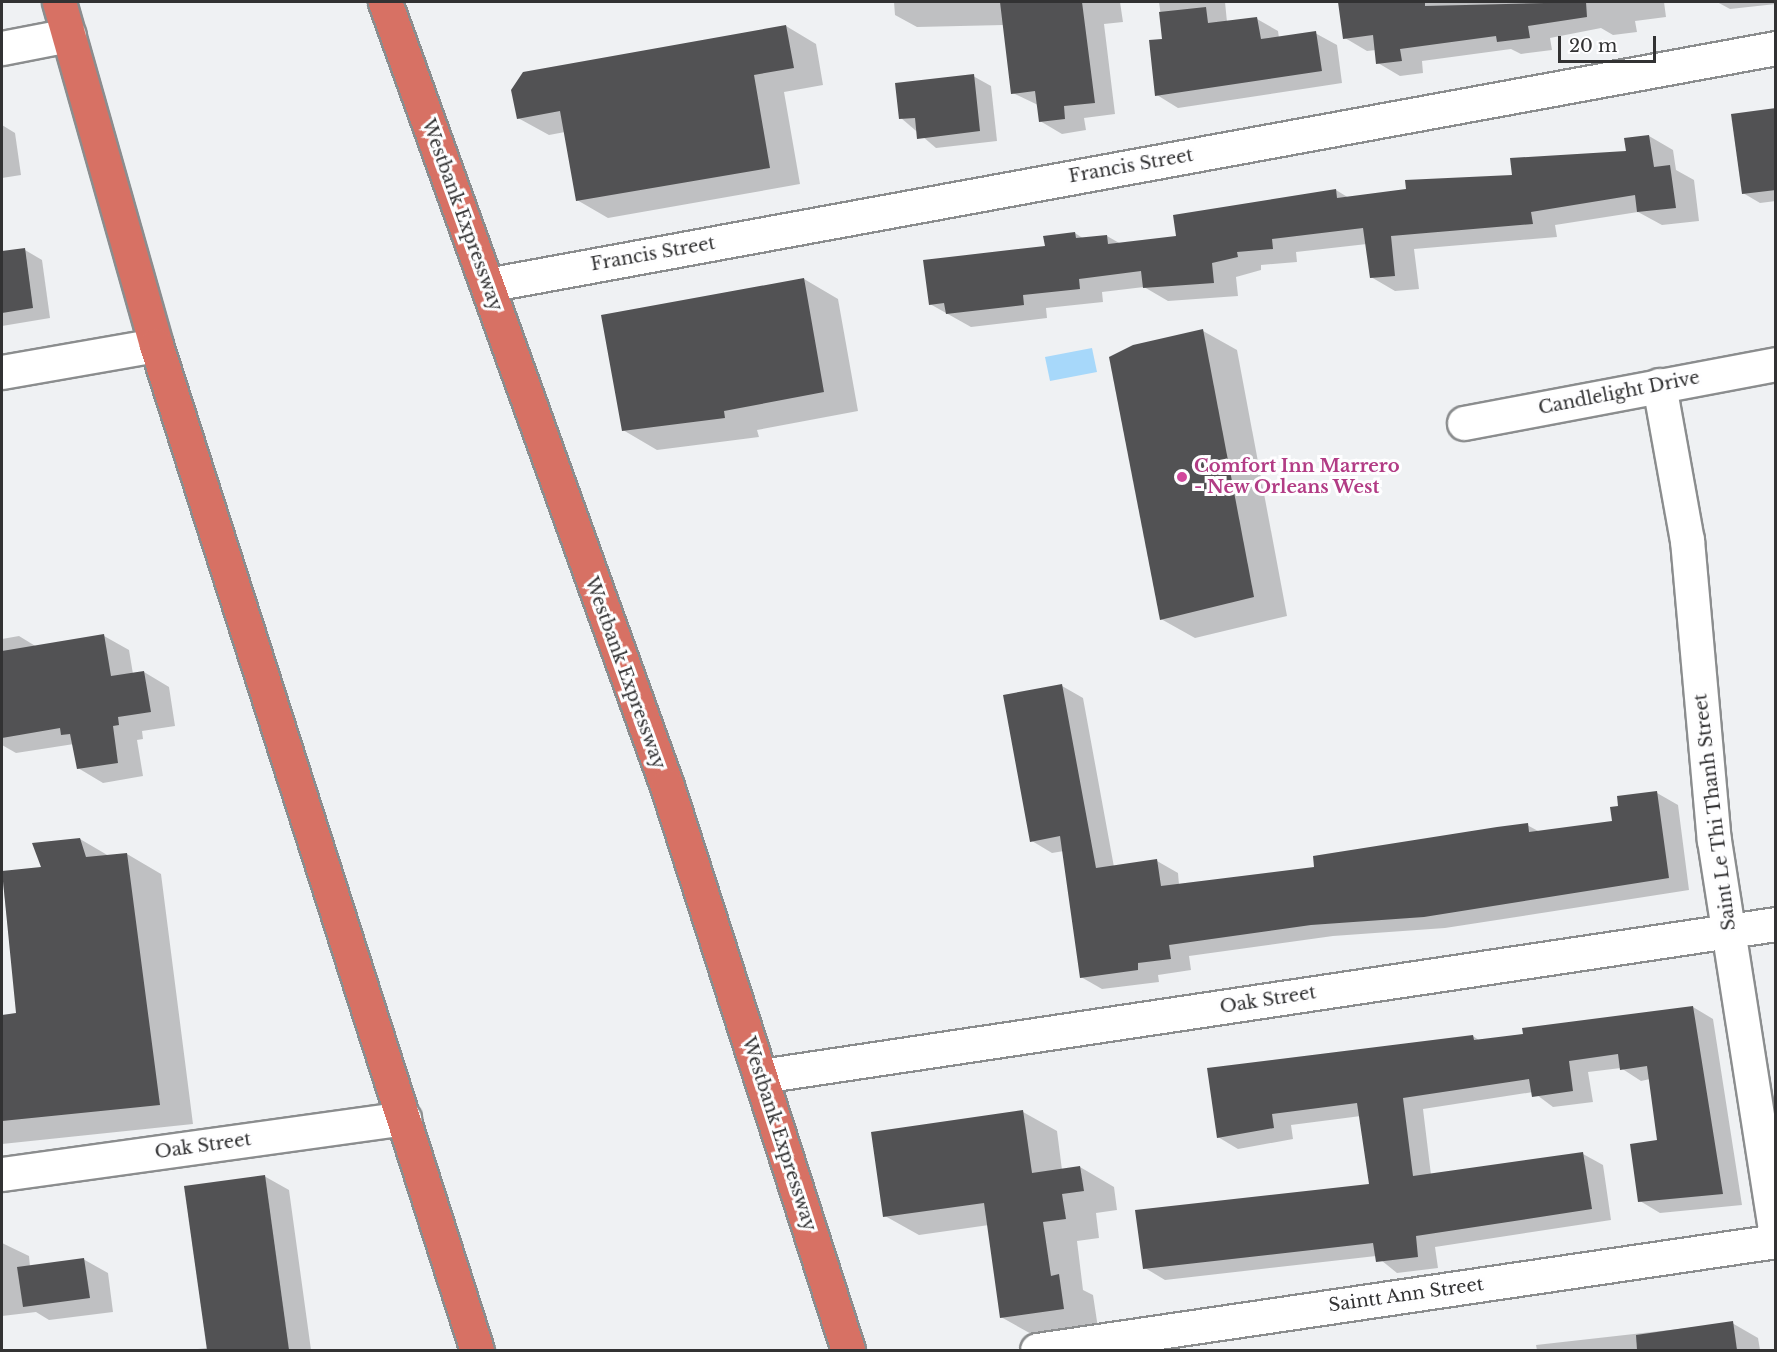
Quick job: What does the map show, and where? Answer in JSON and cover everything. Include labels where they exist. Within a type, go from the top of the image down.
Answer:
[{"type":"highway","points":[[59,2],[156,345],[477,1350]]},
{"type":"highway","name":"Westbank Expressway","points":[[385,2],[667,786],[848,1350]]},
{"type":"street","points":[[2,48],[69,35]]},
{"type":"street","name":"Francis Street","points":[[487,285],[1776,48]]},
{"type":"street","points":[[2,372],[156,345]]},
{"type":"street","name":"Candlelight Drive","points":[[1464,423],[1776,364]]},
{"type":"street","name":"Saint Le Thi Thanh Street","points":[[1659,385],[1687,540],[1714,840],[1776,1239]]},
{"type":"street","name":"Oak Street","points":[[761,1076],[1776,924]]},
{"type":"street","name":"Oak Street","points":[[2,1174],[404,1118]]},
{"type":"street","name":"Saintt Ann Street","points":[[1036,1350],[1776,1239]]},
{"type":"water","points":[[1092,348],[1097,372],[1050,381],[1045,357]]},
{"type":"building","points":[[1000,2],[1082,2],[1095,103],[1064,106],[1065,119],[1039,122],[1035,91],[1011,94]]},
{"type":"building","points":[[1338,2],[1425,2],[1425,6],[1586,2],[1587,17],[1528,26],[1530,38],[1497,42],[1496,36],[1400,49],[1402,61],[1376,64],[1373,35],[1343,39]]},
{"type":"building","points":[[1206,7],[1208,23],[1257,17],[1261,39],[1316,31],[1322,71],[1155,96],[1149,40],[1162,39],[1159,12]]},
{"type":"building","points":[[786,25],[794,68],[754,75],[770,168],[576,201],[560,111],[517,119],[511,90],[523,72]]},
{"type":"building","points":[[974,74],[980,131],[917,139],[915,118],[899,119],[895,83]]},
{"type":"building","points":[[1776,108],[1776,190],[1742,194],[1731,114]]},
{"type":"building","points":[[1649,135],[1654,167],[1670,165],[1676,208],[1637,212],[1635,195],[1531,212],[1533,224],[1391,236],[1395,276],[1370,278],[1363,228],[1272,239],[1273,249],[1237,252],[1238,257],[1212,263],[1214,283],[1143,288],[1141,271],[1079,279],[1080,289],[1023,295],[1024,305],[946,314],[944,303],[929,305],[923,260],[1045,246],[1043,236],[1075,232],[1076,238],[1107,235],[1108,244],[1176,236],[1173,215],[1336,189],[1337,198],[1406,189],[1405,180],[1512,175],[1510,158],[1626,151],[1624,138]]},
{"type":"building","points":[[25,248],[33,308],[2,313],[2,251]]},
{"type":"building","points":[[804,278],[824,392],[724,411],[725,418],[622,431],[601,315]]},
{"type":"building","name":"Comfort Inn Marrero - New Orleans West","points":[[1203,329],[1254,597],[1160,620],[1109,357],[1133,345]]},
{"type":"building","points":[[104,634],[111,676],[144,671],[151,712],[118,717],[119,725],[113,726],[118,763],[77,769],[70,734],[61,735],[60,728],[2,738],[2,651]]},
{"type":"building","points":[[1062,684],[1096,868],[1157,859],[1161,886],[1314,867],[1313,856],[1497,827],[1528,823],[1529,832],[1612,821],[1610,807],[1618,806],[1617,796],[1657,791],[1669,878],[1424,917],[1311,925],[1169,945],[1171,959],[1138,963],[1138,970],[1080,978],[1060,836],[1030,842],[1003,695]]},
{"type":"building","points":[[80,838],[86,857],[127,853],[160,1105],[2,1121],[2,1015],[16,1013],[2,871],[41,867],[32,843]]},
{"type":"building","points":[[1693,1006],[1723,1194],[1638,1202],[1630,1144],[1657,1140],[1647,1066],[1620,1070],[1618,1054],[1569,1061],[1573,1091],[1532,1097],[1529,1079],[1403,1098],[1413,1176],[1583,1152],[1592,1209],[1416,1236],[1418,1257],[1376,1262],[1373,1243],[1143,1269],[1135,1210],[1369,1184],[1357,1103],[1272,1114],[1274,1128],[1217,1138],[1207,1068],[1473,1035],[1474,1040],[1523,1034],[1522,1028]]},
{"type":"building","points":[[1023,1110],[1032,1173],[1080,1166],[1084,1191],[1062,1194],[1066,1219],[1043,1222],[1051,1276],[1059,1274],[1064,1309],[1000,1318],[984,1203],[883,1217],[871,1132]]},
{"type":"building","points":[[265,1175],[289,1350],[207,1350],[184,1186]]},
{"type":"building","points":[[84,1258],[90,1298],[23,1307],[17,1267]]},
{"type":"building","points":[[1733,1321],[1737,1350],[1637,1350],[1636,1335]]},
{"type":"place","name":"Comfort Inn Marrero - New Orleans West","points":[[1182,477]]}]
